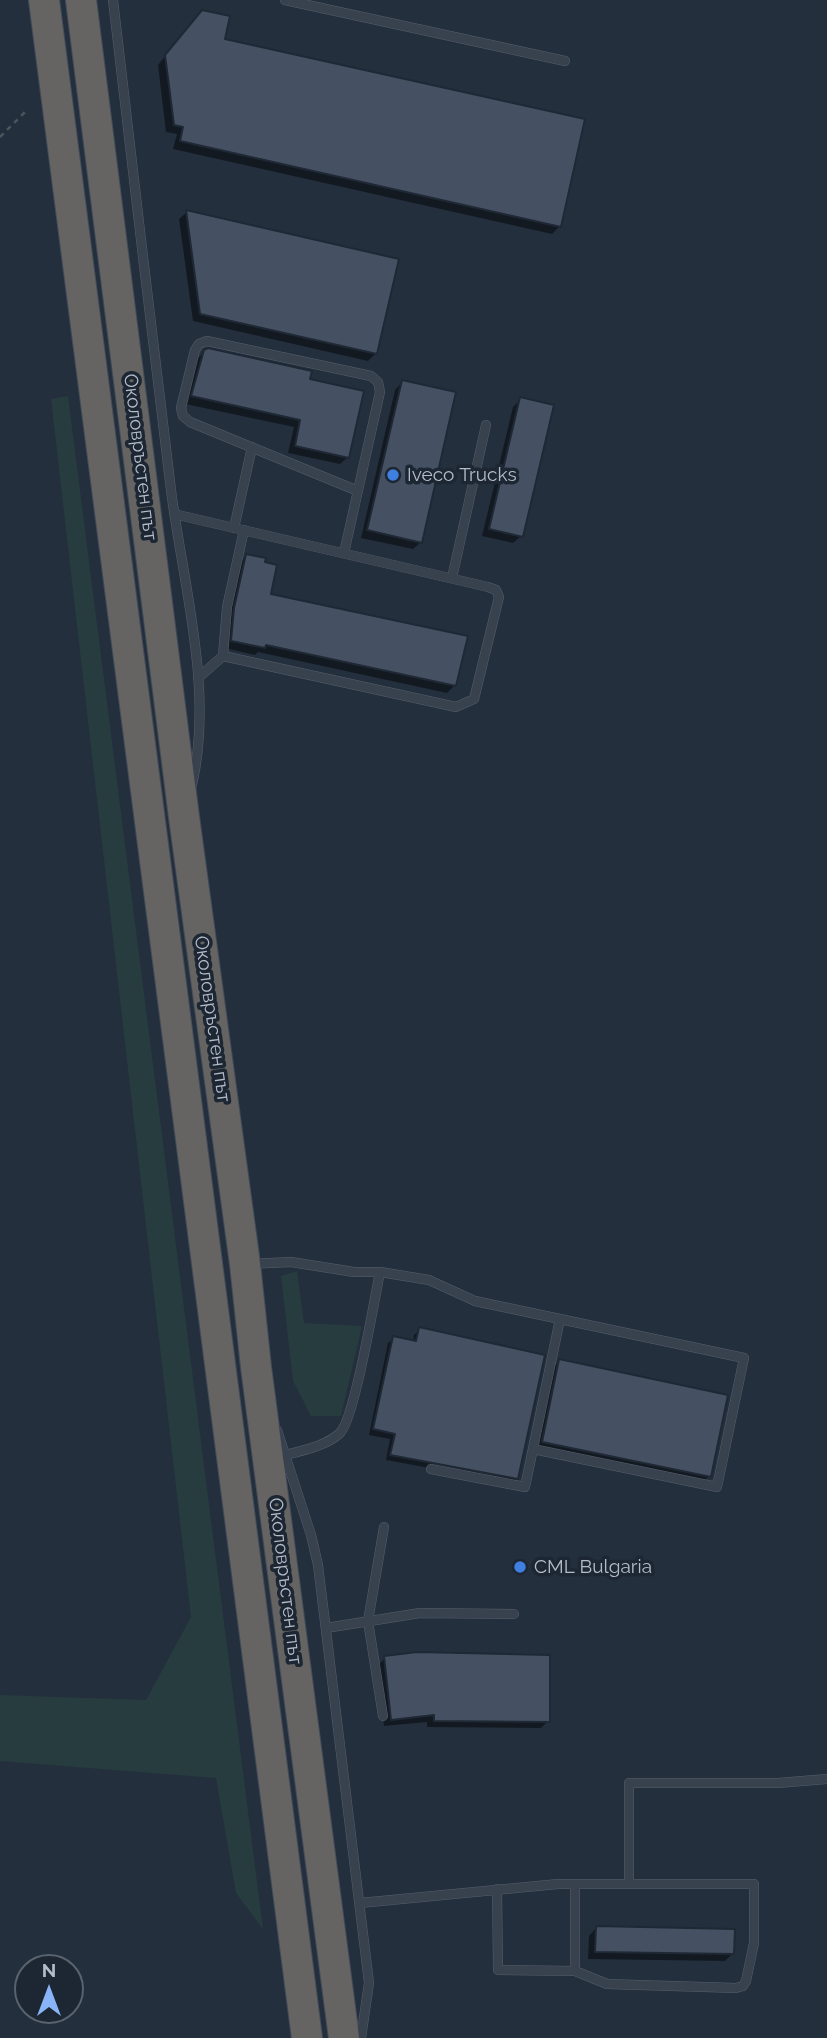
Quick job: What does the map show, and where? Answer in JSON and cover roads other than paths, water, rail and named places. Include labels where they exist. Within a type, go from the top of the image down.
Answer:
[{"type":"highway","name":"Околовръстен път","points":[[44,0],[307,2038]]},
{"type":"highway","name":"Околовръстен път","points":[[81,0],[184,817],[245,1264],[256,1367],[344,2038]]},
{"type":"lane","points":[[113,0],[174,514],[198,678],[196,765],[184,817]]},
{"type":"lane","points":[[285,0],[565,61]]},
{"type":"lane","points":[[344,553],[358,491],[380,392],[378,382],[371,376],[207,341],[199,344],[181,408],[183,416],[190,422],[358,491]]},
{"type":"lane","points":[[452,578],[486,425]]},
{"type":"lane","points":[[198,678],[223,656],[227,607],[251,447]]},
{"type":"lane","points":[[174,514],[452,578],[496,590],[499,597],[474,699],[456,708],[223,656]]},
{"type":"lane","points":[[245,1264],[290,1262],[429,1280],[475,1301],[744,1358],[717,1487],[533,1449]]},
{"type":"lane","points":[[286,1455],[330,1440],[342,1431],[353,1401],[380,1272]]},
{"type":"lane","points":[[431,1469],[524,1487],[560,1319]]},
{"type":"lane","points":[[256,1367],[286,1455],[318,1565],[369,1983],[361,2038]]},
{"type":"lane","points":[[383,1716],[368,1621],[384,1527]]},
{"type":"lane","points":[[326,1628],[420,1614],[514,1614]]},
{"type":"lane","points":[[629,1884],[629,1783],[778,1783],[827,1779]]},
{"type":"lane","points":[[360,1903],[497,1889],[575,1884],[754,1884],[754,1942],[746,1981],[743,1986],[736,1988],[607,1984],[575,1971],[498,1970],[497,1889]]},
{"type":"lane","points":[[575,1884],[575,1971]]},
{"type":"place","name":"Iveco Trucks","points":[[393,475]]},
{"type":"place","name":"CML Bulgaria","points":[[520,1567]]}]
